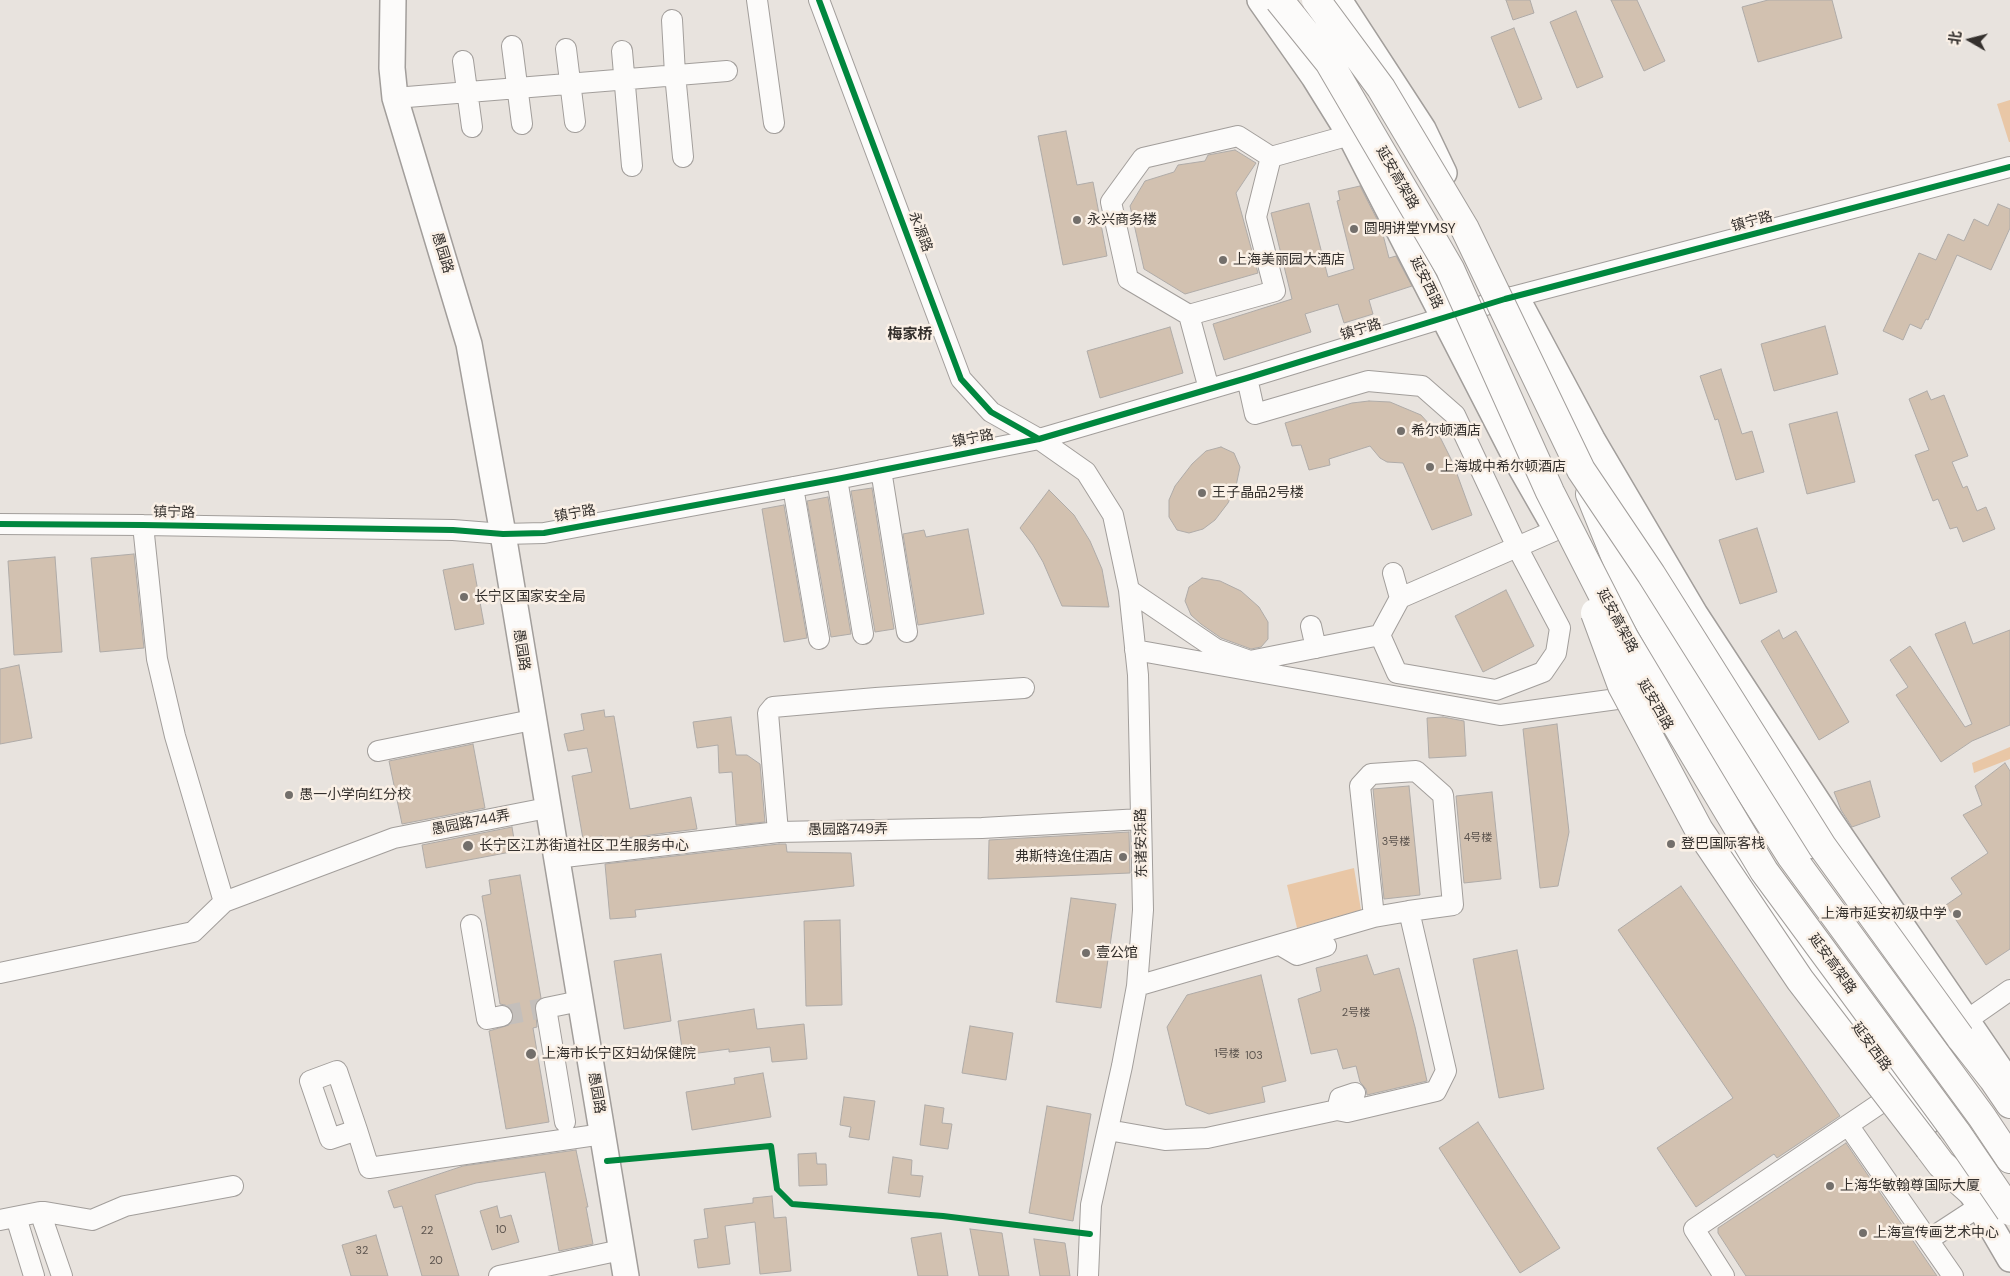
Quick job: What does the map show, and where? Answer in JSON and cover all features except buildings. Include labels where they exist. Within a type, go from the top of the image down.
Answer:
[{"type":"highway","name":"延安高架路","points":[[1279,0],[1329,62],[1450,268],[1550,492],[1625,639],[1764,871],[1956,1132],[2010,1211]]},
{"type":"highway","name":"延安高架路","points":[[1316,0],[1381,88],[1465,229],[1580,470],[1624,578],[1702,716],[1791,856],[1982,1116],[2010,1159]]},
{"type":"highway","points":[[1580,470],[1651,574],[1822,846],[1964,1028],[1993,1079],[2010,1104]]},
{"type":"highway","points":[[1550,492],[1622,686],[1699,830],[1800,980],[1929,1148],[1976,1199]]},
{"type":"main road","name":"愚园路","points":[[394,0],[392,53],[395,98],[469,344],[503,534],[532,720],[626,1276]]},
{"type":"main road","name":"延安西路","points":[[1260,0],[1314,77],[1350,134],[1521,468],[1774,914],[1946,1151],[2010,1259]]},
{"type":"main road","points":[[1339,0],[1423,129],[1505,299],[1612,532],[1738,750],[1987,1090],[2010,1110]]},
{"type":"main road","points":[[1505,299],[1522,308],[1592,439],[1694,614],[1964,1028],[2010,1085]]},
{"type":"main road","points":[[1691,668],[1720,653]]},
{"type":"main road","points":[[1763,784],[1792,763]]},
{"type":"street","points":[[757,0],[774,123]]},
{"type":"street","name":"永源路","points":[[819,0],[962,379],[991,412],[1039,439]]},
{"type":"street","points":[[672,20],[683,157]]},
{"type":"street","points":[[512,46],[522,124]]},
{"type":"street","points":[[566,49],[575,122]]},
{"type":"street","points":[[622,51],[632,166]]},
{"type":"street","points":[[463,61],[472,128]]},
{"type":"street","points":[[395,98],[727,71]]},
{"type":"street","points":[[1209,389],[1189,315],[1128,279],[1111,202],[1143,158],[1238,136],[1271,157],[1350,134]]},
{"type":"street","points":[[1189,315],[1275,291],[1256,217],[1271,157]]},
{"type":"street","name":"镇宁路","points":[[0,524],[453,530],[503,534],[544,533],[837,480],[1039,439],[1505,299],[2010,167]]},
{"type":"street","points":[[1246,378],[1255,414],[1368,381],[1422,386],[1456,415],[1517,547],[1560,628],[1556,654],[1543,672],[1496,690],[1397,673],[1380,636]]},
{"type":"street","name":"东诸安浜路","points":[[1039,439],[1086,472],[1113,515],[1129,590],[1138,675],[1143,910],[1138,986],[1091,1205],[1088,1276]]},
{"type":"street","points":[[881,470],[907,632]]},
{"type":"street","points":[[837,480],[863,634]]},
{"type":"street","points":[[793,487],[819,639]]},
{"type":"street","points":[[0,973],[193,932],[224,902],[176,736],[157,659],[143,525]]},
{"type":"street","points":[[1380,636],[1400,598],[1556,530]]},
{"type":"street","points":[[1393,573],[1400,598]]},
{"type":"street","points":[[1129,590],[1216,649],[1250,661],[1380,636]]},
{"type":"street","points":[[1311,626],[1316,648]]},
{"type":"street","points":[[1136,650],[1500,715],[1650,695]]},
{"type":"street","points":[[778,832],[768,713],[773,707],[1024,688]]},
{"type":"street","points":[[378,751],[532,720]]},
{"type":"street","points":[[1138,986],[1374,917],[1453,905],[1443,795],[1416,771],[1371,774],[1360,786],[1374,917]]},
{"type":"street","name":"愚园路744弄","points":[[224,902],[394,838],[547,808]]},
{"type":"street","name":"愚园路749弄","points":[[556,858],[778,832],[982,828],[1141,819]]},
{"type":"street","points":[[1108,1130],[1165,1140],[1207,1138],[1337,1110],[1348,1112],[1436,1091],[1446,1071],[1409,911]]},
{"type":"street","points":[[471,925],[487,1019],[502,1016]]},
{"type":"street","points":[[1280,945],[1297,954],[1326,946]]},
{"type":"street","points":[[1964,1028],[2010,990]]},
{"type":"street","points":[[565,1122],[544,1008],[580,1001]]},
{"type":"street","points":[[1724,1276],[1694,1229],[1901,1089]]},
{"type":"street","points":[[1337,1110],[1340,1098],[1355,1093]]},
{"type":"street","points":[[1848,1125],[1953,1276]]},
{"type":"street","points":[[357,1130],[369,1168],[603,1134]]},
{"type":"street","points":[[34,1276],[8,1218],[45,1212],[92,1220],[125,1206],[233,1186]]},
{"type":"street","points":[[1928,1240],[1976,1199]]},
{"type":"street","points":[[40,1212],[62,1276]]},
{"type":"street","points":[[499,1276],[621,1250]]},
{"type":"shaded area","points":[[2010,100],[2010,142],[2009,142],[1997,104]]},
{"type":"shaded area","points":[[2010,747],[2010,759],[1974,773],[1972,763]]},
{"type":"shaded area","points":[[1354,868],[1361,910],[1297,928],[1287,885]]},
{"type":"tunnel","points":[[502,1016],[543,1008]]},
{"type":"cycle path","points":[[819,0],[961,379],[991,412],[1039,439]]},
{"type":"cycle path","points":[[0,524],[453,530],[503,534],[544,533],[837,479],[1039,439],[1505,299],[2010,167]]},
{"type":"cycle path","points":[[607,1161],[771,1146],[777,1189],[792,1204],[943,1216],[1090,1234]]},
{"type":"place","name":"永兴商务楼","points":[[1077,220]]},
{"type":"place","name":"圆明讲堂YMSY","points":[[1354,229]]},
{"type":"place","name":"上海美丽园大酒店","points":[[1223,260]]},
{"type":"place","name":"希尔顿酒店","points":[[1401,431]]},
{"type":"place","name":"上海城中希尔顿酒店","points":[[1430,467]]},
{"type":"place","name":"王子晶品2号楼","points":[[1202,493]]},
{"type":"place","name":"长宁区国家安全局","points":[[464,597]]},
{"type":"place","name":"愚一小学向红分校","points":[[289,795]]},
{"type":"place","name":"登巴国际客栈","points":[[1671,844]]},
{"type":"place","name":"长宁区江苏街道社区卫生服务中心","points":[[468,846]]},
{"type":"place","name":"弗斯特逸住酒店","points":[[1123,857]]},
{"type":"place","name":"上海市延安初级中学","points":[[1957,914]]},
{"type":"place","name":"壹公馆","points":[[1086,953]]},
{"type":"place","name":"上海市长宁区妇幼保健院","points":[[531,1054]]},
{"type":"place","name":"上海华敏翰尊国际大厦","points":[[1830,1186]]},
{"type":"place","name":"上海宣传画艺术中心","points":[[1863,1233]]},
{"type":"district","name":"梅家桥","points":[[910,335]]}]
